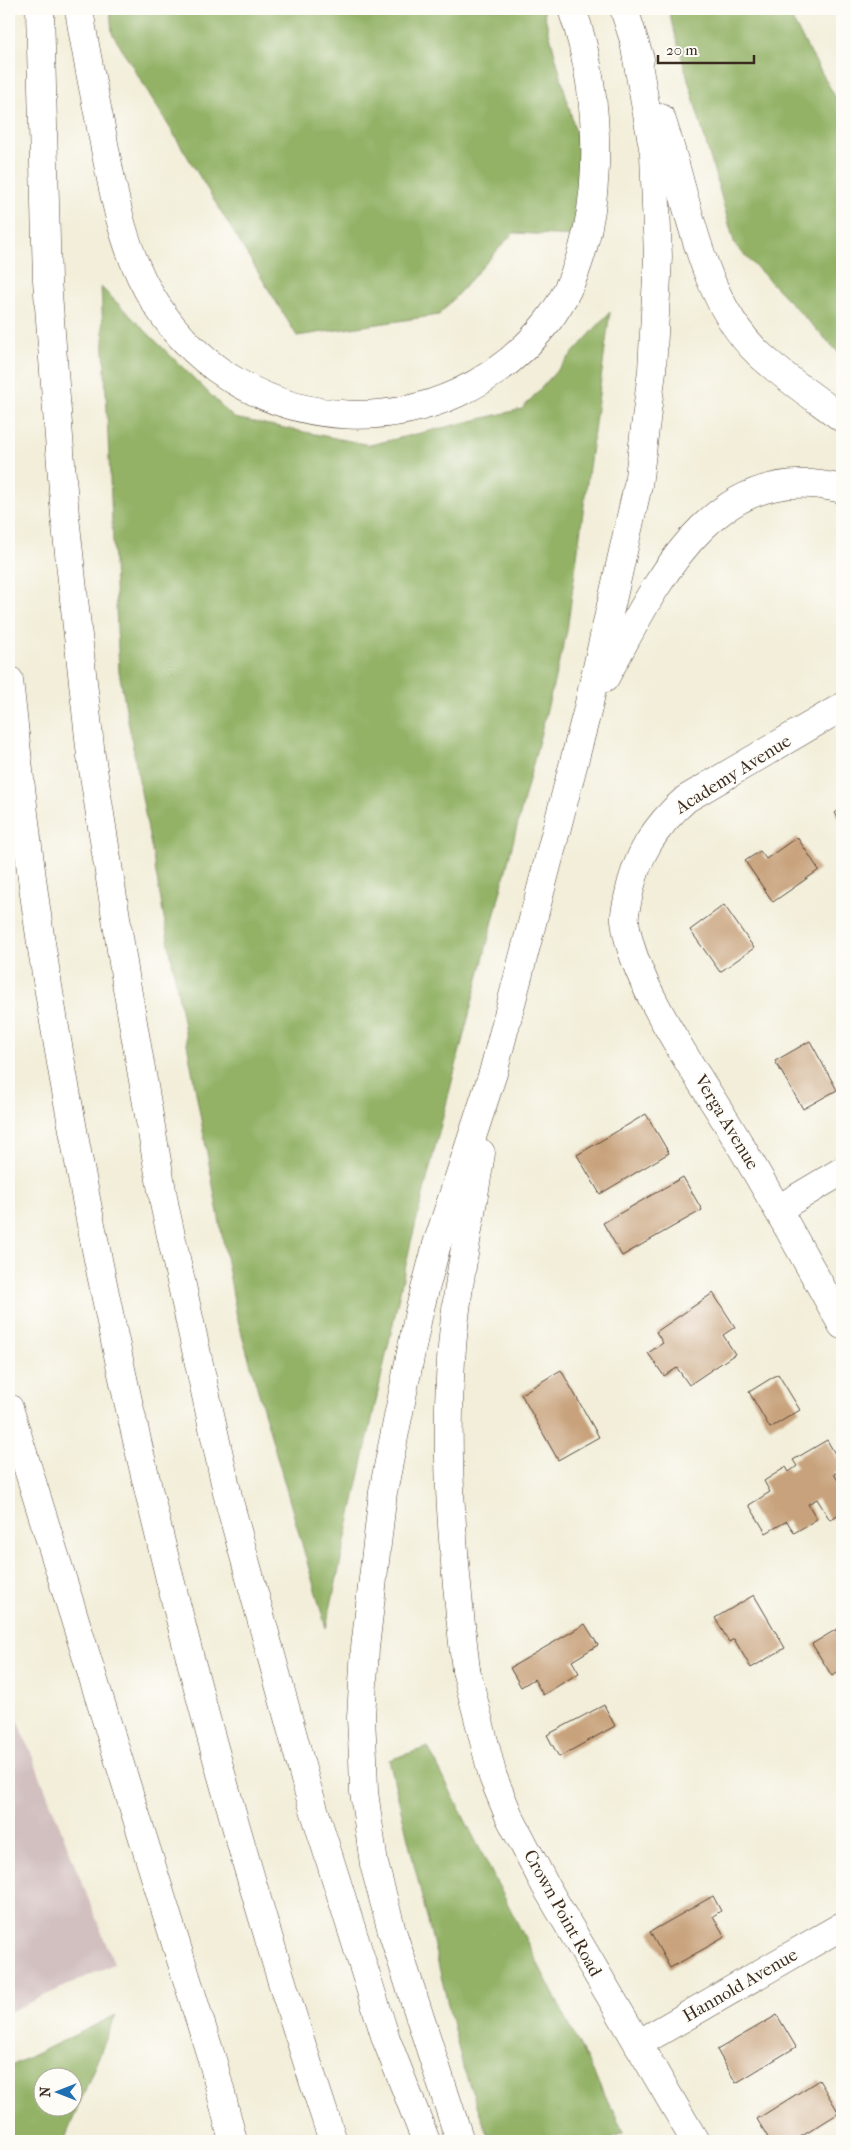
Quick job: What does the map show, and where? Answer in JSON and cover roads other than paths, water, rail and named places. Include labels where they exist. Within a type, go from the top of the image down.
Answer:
[{"type":"main road","points":[[40,9],[47,280],[65,516],[91,756],[126,982],[165,1208],[229,1501],[307,1786],[386,2039],[426,2141]]},
{"type":"main road","points":[[79,9],[123,231],[139,273],[156,304],[183,340],[212,366],[241,386],[279,402],[311,412],[351,416],[390,414],[456,393],[491,375],[520,351],[550,319],[570,282],[587,238],[593,198],[595,156],[594,112],[586,63],[572,9]]},
{"type":"main road","points":[[624,9],[675,158],[704,263],[714,289],[734,323],[760,355],[842,418]]},
{"type":"main road","points":[[460,2141],[382,1897],[369,1832],[361,1718],[365,1648],[374,1554],[394,1428],[419,1312],[437,1244],[493,1072],[587,712],[638,485],[652,371],[658,257],[654,162],[648,109],[634,42]]},
{"type":"main road","points":[[587,712],[654,589],[677,554],[706,523],[738,501],[755,493],[774,488],[812,484],[842,489]]},
{"type":"main road","points":[[9,680],[42,947],[78,1152],[116,1350],[164,1553],[211,1732],[274,1956],[333,2141]]},
{"type":"main road","name":"Academy Avenue","points":[[625,915],[632,879],[651,837],[665,818],[686,799],[842,707]]},
{"type":"main road","name":"Verga Avenue","points":[[625,915],[629,941],[639,972],[778,1209],[842,1325]]},
{"type":"main road","name":"Crown Point Road","points":[[493,1072],[461,1279],[450,1378],[449,1470],[466,1670],[493,1777],[509,1816],[545,1884],[695,2141]]},
{"type":"main road","points":[[778,1209],[842,1171]]},
{"type":"main road","points":[[10,1408],[214,2066],[233,2141]]},
{"type":"main road","name":"Hannold Avenue","points":[[638,2044],[842,1926]]},
{"type":"main road","points":[[214,2066],[244,2141]]}]
